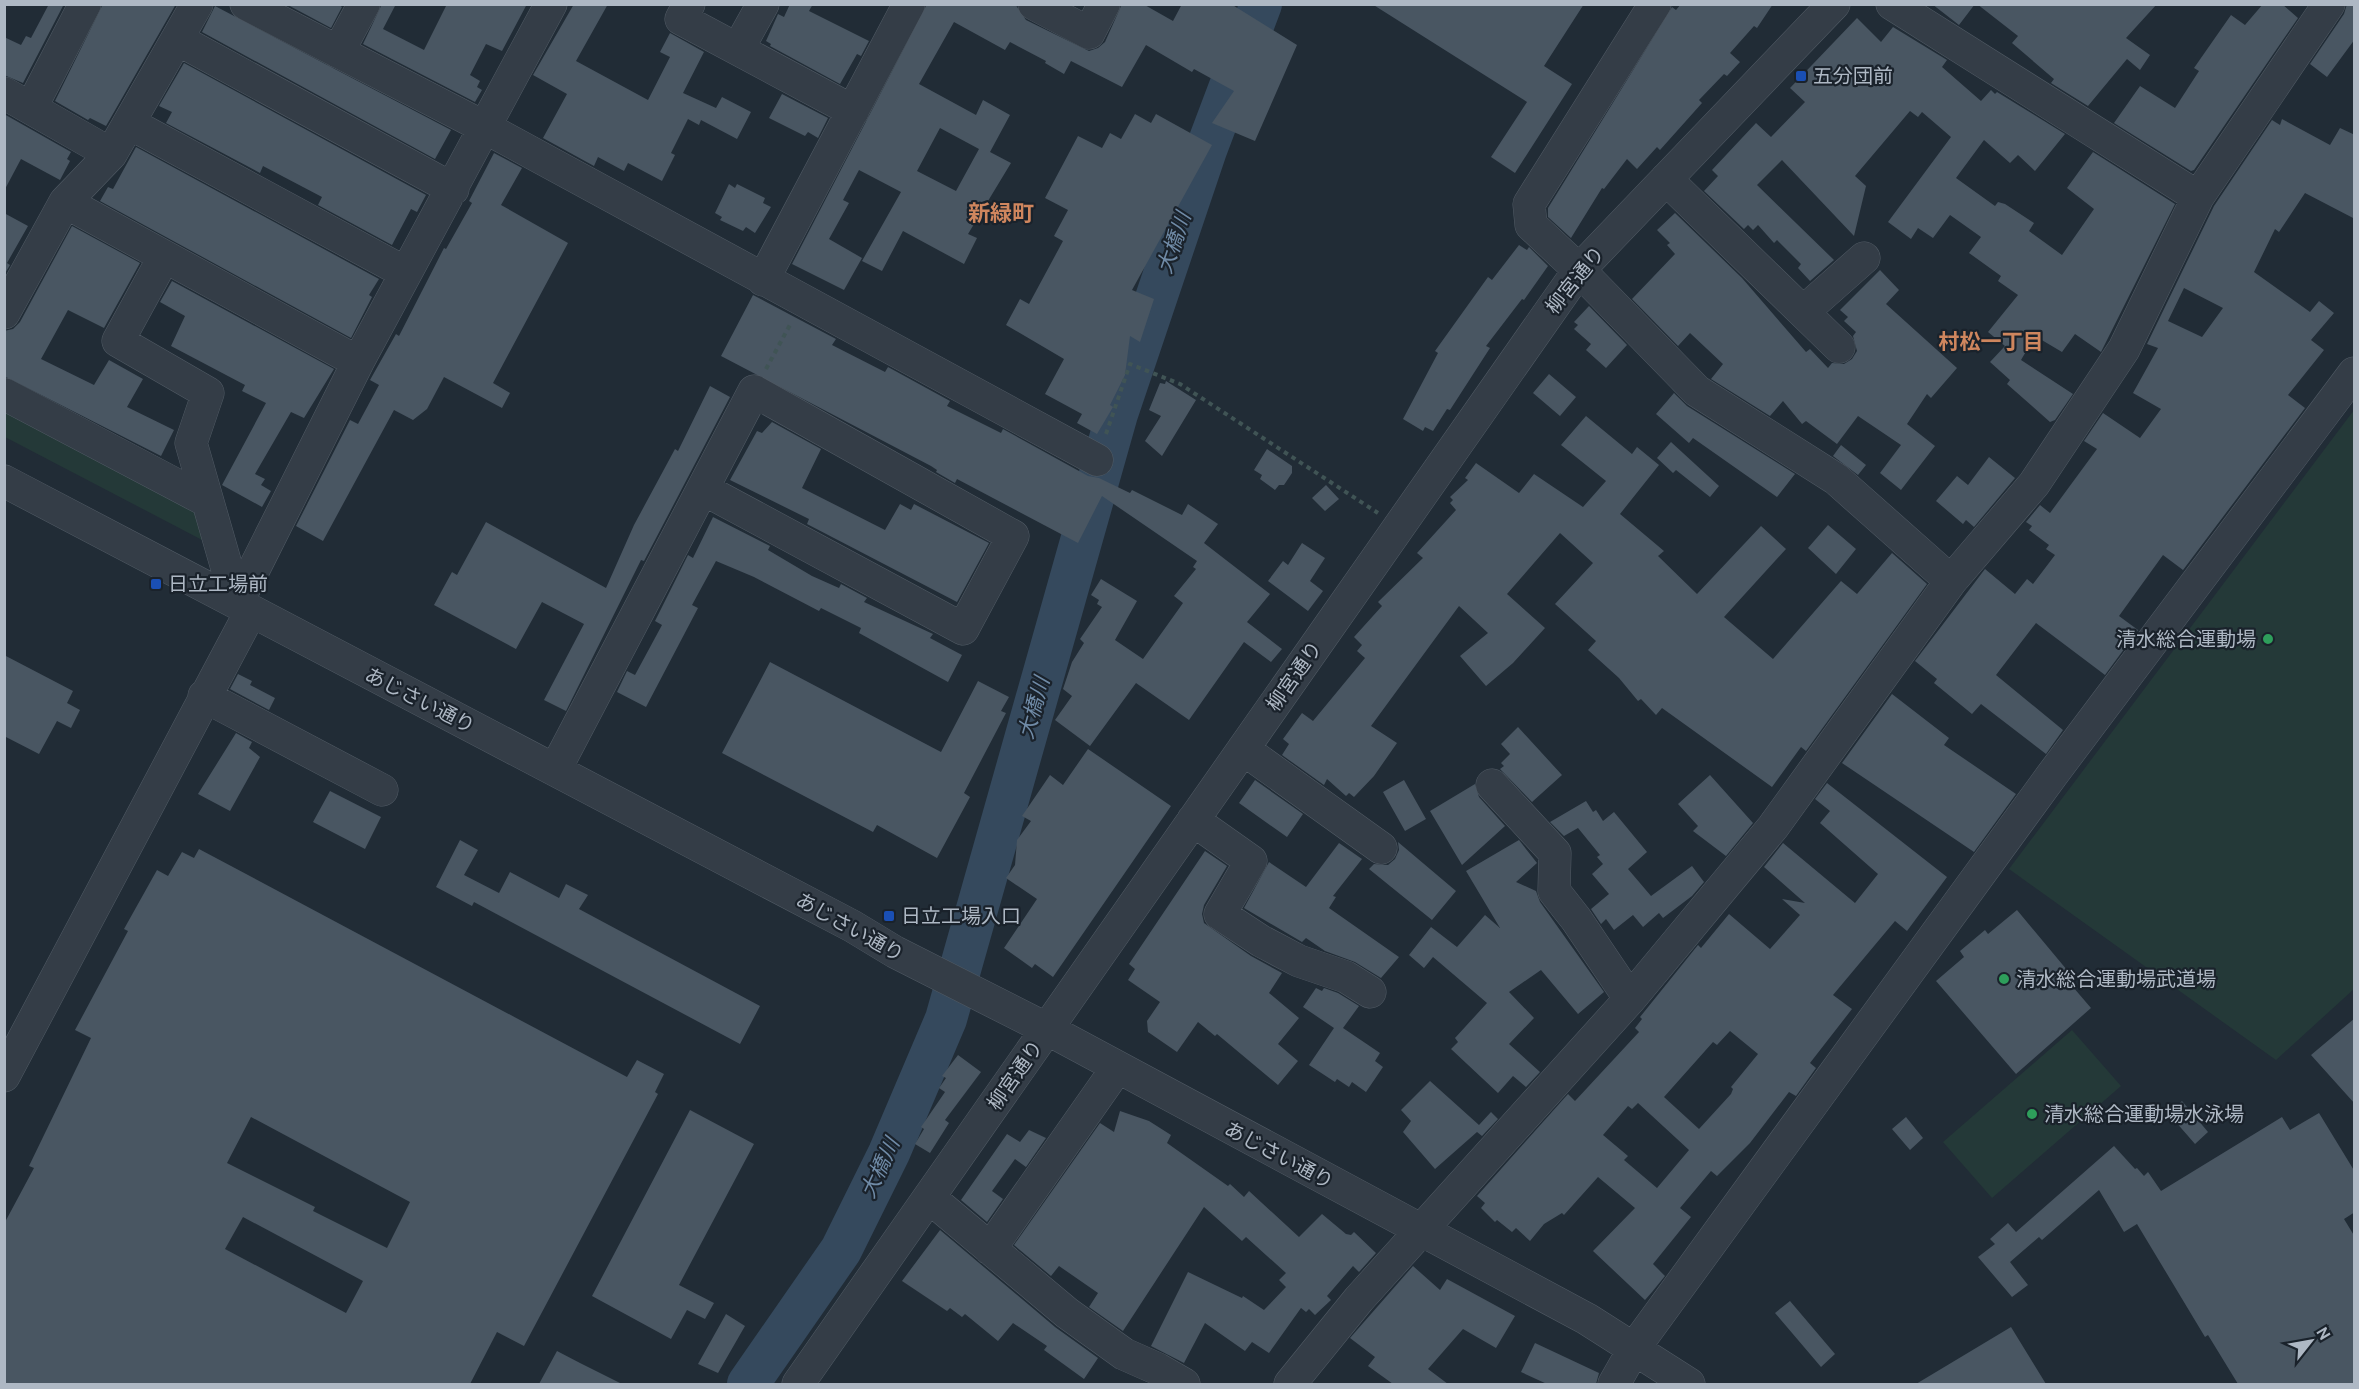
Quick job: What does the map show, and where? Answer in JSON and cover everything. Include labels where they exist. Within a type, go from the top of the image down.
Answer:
[{"type":"street","points":[[86,4],[18,101],[111,154]]},
{"type":"street","points":[[4,313],[65,202],[111,154],[197,4]]},
{"type":"street","points":[[246,4],[486,128],[1097,460]]},
{"type":"street","points":[[338,52],[364,4]]},
{"type":"street","points":[[4,1076],[204,696],[358,362],[551,4]]},
{"type":"street","points":[[689,4],[681,19],[853,111]]},
{"type":"street","points":[[738,49],[763,4]]},
{"type":"street","points":[[764,280],[909,4]]},
{"type":"street","points":[[1034,4],[1089,33],[1104,4]]},
{"type":"street","points":[[1655,4],[1529,204],[1531,225],[1579,270],[1696,392],[1836,479],[1951,581]]},
{"type":"street","name":"柳宮通り","points":[[798,1384],[1579,270],[1834,4]]},
{"type":"street","points":[[1892,4],[2198,197]]},
{"type":"street","points":[[1290,1384],[1318,1346],[1630,999],[1773,827],[1951,581],[2034,484],[2124,349],[2198,197],[2329,4]]},
{"type":"street","points":[[177,39],[453,189]]},
{"type":"street","points":[[129,123],[406,273]]},
{"type":"street","points":[[1666,179],[1839,347]]},
{"type":"street","points":[[65,202],[358,362]]},
{"type":"street","points":[[164,257],[118,341],[208,393],[191,443],[207,501],[244,607]]},
{"type":"street","points":[[1803,312],[1864,258]]},
{"type":"street","points":[[1614,1384],[1635,1347],[2052,775],[2355,373]]},
{"type":"street","points":[[555,770],[754,391],[1013,536],[963,629],[703,489]]},
{"type":"street","points":[[4,394],[207,501]]},
{"type":"street","name":"あじさい通り","points":[[4,481],[852,926],[895,952],[1047,1029],[1421,1232],[1587,1319],[1635,1347],[1689,1384]]},
{"type":"street","points":[[204,696],[382,790]]},
{"type":"street","points":[[1243,749],[1381,848]]},
{"type":"street","points":[[1492,785],[1555,853],[1554,891],[1576,918],[1630,999]]},
{"type":"street","points":[[1193,820],[1251,861],[1220,914],[1280,951],[1346,977],[1370,992]]},
{"type":"street","points":[[990,1249],[1117,1068]]},
{"type":"street","points":[[930,1198],[1067,1313],[1124,1354],[1184,1384]]},
{"type":"path","points":[[754,391],[802,301]]},
{"type":"path","points":[[1097,460],[1130,364],[1180,384],[1399,526]]},
{"type":"green space","points":[[4,404],[203,509],[206,542],[5,437]]},
{"type":"green space","name":"清水総合運動場","points":[[2354,410],[2354,989],[2276,1060],[2009,869]]},
{"type":"green space","name":"清水総合運動場水泳場","points":[[2072,1030],[2121,1086],[1992,1198],[1943,1142]]},
{"type":"building","points":[[49,4],[64,4],[23,83],[4,75],[4,37],[21,45],[26,36],[31,38]]},
{"type":"building","points":[[103,4],[176,4],[106,126],[90,118],[88,120],[55,101]]},
{"type":"building","points":[[286,4],[338,4],[342,7],[331,28]]},
{"type":"building","points":[[382,4],[396,4],[383,29],[424,50],[447,4],[527,4],[502,51],[486,44],[470,75],[480,81],[477,87],[482,90],[475,102],[363,44]]},
{"type":"building","points":[[574,4],[608,4],[576,61],[648,100],[670,57],[660,52],[670,33],[704,52],[683,93],[716,108],[722,97],[751,112],[737,139],[701,120],[699,125],[688,119],[671,153],[675,155],[662,181],[628,163],[624,171],[598,157],[594,166],[543,138],[567,94],[533,75]]},
{"type":"building","points":[[790,4],[813,4],[809,11],[869,41],[861,56],[857,54],[840,84],[770,46],[771,44],[766,41],[778,14],[784,17]]},
{"type":"building","points":[[927,4],[1015,4],[1026,20],[1089,51],[1105,42],[1122,4],[1143,4],[1173,21],[1182,4],[1231,4],[1297,45],[1255,141],[1212,123],[1234,91],[1194,69],[1192,72],[1146,45],[1122,87],[1071,61],[1064,74],[1045,63],[1046,61],[1010,42],[1005,50],[954,22],[919,84],[976,115],[983,100],[1010,115],[990,152],[1011,163],[968,234],[977,238],[964,264],[903,231],[882,271],[862,261],[901,192],[859,170],[843,200],[849,203],[829,239],[862,258],[844,290],[792,264]],"holes":[[[940,128],[979,149],[956,191],[917,171]]]},
{"type":"building","points":[[1372,4],[1584,4],[1544,66],[1572,84],[1515,173],[1491,157],[1527,102]]},
{"type":"building","points":[[1681,4],[1773,4],[1757,28],[1754,26],[1730,53],[1740,62],[1727,76],[1724,74],[1699,100],[1702,103],[1660,150],[1657,147],[1637,169],[1627,159],[1604,189],[1602,188],[1571,238],[1548,217],[1548,208],[1672,7],[1676,10]]},
{"type":"building","points":[[1932,4],[1975,4],[1959,25]]},
{"type":"building","points":[[1977,4],[2157,4],[2126,38],[2150,55],[2140,70],[2127,59],[2088,106],[2051,83],[2054,79],[2012,43],[2018,36]]},
{"type":"building","points":[[2263,4],[2282,4],[2298,18],[2194,170],[2191,171],[2114,123],[2140,86],[2175,108],[2199,71],[2194,68],[2231,15],[2245,25]]},
{"type":"building","points":[[2347,4],[2355,4],[2355,39],[2327,77],[2310,64],[2344,14]]},
{"type":"building","points":[[215,6],[451,130],[435,159],[202,32]]},
{"type":"building","points":[[1857,18],[1881,42],[1893,27],[1947,60],[1942,67],[1981,101],[1991,90],[1995,94],[1997,92],[2065,134],[2035,171],[2018,155],[2010,163],[1984,140],[1956,178],[1995,206],[1998,202],[2005,204],[2034,223],[2029,231],[2062,255],[2094,209],[2067,188],[2093,152],[2175,204],[2101,352],[2075,334],[2062,352],[2035,336],[2021,360],[2073,394],[2055,420],[2050,422],[2007,384],[2010,380],[1990,362],[2005,346],[1988,332],[2018,295],[1998,281],[2001,276],[1969,253],[1981,237],[1950,215],[1933,238],[1918,228],[1911,239],[1888,222],[1951,137],[1922,112],[1918,117],[1910,111],[1855,176],[1866,186],[1854,236],[1782,160],[1757,185],[1834,260],[1810,281],[1798,268],[1801,264],[1777,240],[1774,243],[1758,225],[1753,230],[1748,225],[1744,229],[1704,191],[1718,176],[1712,170],[1756,123],[1771,137],[1805,102],[1790,88]]},
{"type":"building","points":[[184,63],[426,195],[417,212],[411,209],[392,245],[318,205],[322,197],[263,166],[260,173],[166,123],[172,112],[159,106]]},
{"type":"building","points":[[782,94],[828,118],[818,138],[808,132],[805,136],[769,118]]},
{"type":"building","points":[[4,114],[71,152],[67,159],[70,161],[60,180],[21,159],[4,191]]},
{"type":"building","points":[[1135,114],[1151,123],[1156,114],[1212,145],[1132,290],[1154,299],[1140,342],[1130,336],[1125,375],[1110,405],[1113,407],[1097,434],[1077,423],[1082,414],[1045,394],[1064,359],[1006,325],[1020,299],[1029,304],[1063,241],[1054,236],[1068,210],[1045,198],[1078,136],[1102,148],[1110,133],[1121,139]]},
{"type":"building","points":[[2282,119],[2330,145],[2340,128],[2355,135],[2355,219],[2305,193],[2279,232],[2275,229],[2254,272],[2310,312],[2319,301],[2334,313],[2311,340],[2324,350],[2288,395],[2305,408],[2183,570],[2163,555],[2119,616],[2138,630],[2105,675],[2036,623],[1996,675],[2063,730],[2046,754],[1981,704],[1972,714],[1934,683],[1937,679],[1915,661],[1985,569],[2015,594],[2027,579],[2033,584],[2055,555],[2046,549],[2049,545],[2029,530],[2032,526],[2026,522],[2040,505],[2050,513],[2097,449],[2084,441],[2103,413],[2140,438],[2161,409],[2133,393],[2158,348],[2147,344],[2214,206],[2272,120],[2280,125]],"holes":[[[2184,288],[2223,308],[2202,337],[2168,321]]]},
{"type":"building","points":[[136,147],[379,279],[369,295],[372,297],[351,338],[100,201],[108,187],[113,189]]},
{"type":"building","points":[[494,153],[522,168],[501,205],[568,243],[493,383],[510,393],[502,408],[444,377],[427,409],[413,420],[394,410],[323,541],[296,526],[350,420],[358,424],[379,385],[370,380],[396,334],[399,336],[444,248],[446,249],[472,203],[469,201]]},
{"type":"building","points":[[729,184],[735,188],[737,184],[765,198],[763,203],[771,207],[755,233],[746,227],[743,231],[720,220],[722,217],[715,213]]},
{"type":"building","points":[[4,213],[28,226],[7,263],[10,265],[4,275]]},
{"type":"building","points":[[1675,213],[1742,278],[1806,352],[1810,349],[1828,368],[1832,363],[1844,364],[1852,359],[1857,351],[1853,336],[1856,332],[1844,321],[1848,317],[1840,310],[1880,270],[1899,290],[1886,304],[1957,368],[1931,398],[1927,394],[1907,424],[1935,446],[1901,490],[1880,473],[1901,445],[1858,416],[1837,444],[1806,421],[1802,424],[1783,401],[1770,416],[1711,379],[1723,364],[1690,333],[1678,346],[1632,299],[1675,254],[1667,245],[1670,243],[1657,230]]},
{"type":"building","points":[[72,226],[140,263],[104,328],[68,310],[41,359],[94,385],[109,360],[143,379],[127,407],[174,430],[161,456],[4,376],[4,331],[13,329],[20,322]]},
{"type":"building","points":[[1519,245],[1527,250],[1529,247],[1548,266],[1524,300],[1522,299],[1486,346],[1490,348],[1450,410],[1447,409],[1433,431],[1425,427],[1423,431],[1403,419],[1438,353],[1435,351],[1488,277],[1492,280]]},
{"type":"building","points":[[172,281],[334,369],[304,418],[291,412],[255,474],[265,479],[261,485],[271,491],[262,507],[222,485],[266,403],[242,391],[245,385],[171,346],[185,316],[160,302]]},
{"type":"building","points":[[753,295],[836,339],[832,345],[885,372],[888,367],[950,401],[947,406],[1001,433],[1003,429],[1088,476],[1099,478],[1130,493],[1132,490],[1182,515],[1188,504],[1218,524],[1204,543],[1270,594],[1247,622],[1282,649],[1271,662],[1244,642],[1189,720],[1136,683],[1090,746],[1055,720],[1072,696],[1063,689],[1072,662],[1084,643],[1080,639],[1102,607],[1097,604],[1099,600],[1091,595],[1101,579],[1137,601],[1115,640],[1143,659],[1183,603],[1174,596],[1196,569],[1193,567],[1197,561],[1102,496],[1078,543],[957,479],[955,483],[936,472],[937,470],[931,466],[721,356]]},
{"type":"building","points":[[1589,306],[1627,345],[1606,368],[1586,350],[1591,344],[1574,329],[1578,325],[1574,322]]},
{"type":"building","points":[[1549,374],[1576,397],[1560,416],[1533,393]]},
{"type":"building","points":[[1166,381],[1196,400],[1162,456],[1145,441],[1161,416],[1149,410],[1160,383],[1165,384]]},
{"type":"building","points":[[710,386],[730,397],[644,561],[641,560],[566,711],[544,700],[584,624],[542,602],[516,649],[434,605],[452,572],[457,575],[486,522],[606,588],[634,525],[675,449],[678,451]]},
{"type":"building","points":[[1674,393],[1687,406],[1795,474],[1777,497],[1693,438],[1689,443],[1656,414]]},
{"type":"building","points":[[1586,416],[1632,454],[1637,447],[1659,465],[1620,514],[1664,551],[1658,556],[1697,594],[1761,526],[1786,549],[1724,617],[1773,659],[1841,581],[1857,594],[1892,553],[1927,584],[1806,751],[1801,747],[1772,787],[1662,708],[1656,715],[1641,699],[1638,701],[1619,678],[1588,650],[1596,641],[1555,604],[1593,563],[1560,533],[1507,594],[1545,628],[1513,663],[1486,686],[1460,656],[1488,633],[1459,606],[1371,726],[1397,743],[1374,776],[1354,797],[1349,793],[1346,796],[1327,779],[1324,785],[1282,755],[1289,744],[1283,739],[1302,713],[1313,721],[1365,658],[1357,651],[1362,645],[1354,637],[1382,606],[1378,602],[1423,558],[1417,553],[1456,510],[1450,503],[1453,500],[1450,497],[1468,480],[1465,478],[1476,463],[1519,493],[1534,474],[1583,507],[1606,481],[1561,445]]},
{"type":"building","points":[[772,422],[821,449],[802,488],[885,530],[900,504],[911,510],[914,504],[989,543],[957,602],[807,524],[809,519],[730,480],[757,431],[762,433]]},
{"type":"building","points":[[1671,442],[1719,486],[1710,497],[1676,470],[1673,473],[1657,458]]},
{"type":"building","points":[[1841,445],[1866,465],[1858,475],[1833,456]]},
{"type":"building","points":[[1267,449],[1292,466],[1292,473],[1284,485],[1279,485],[1275,490],[1260,479],[1262,475],[1254,470]]},
{"type":"building","points":[[1989,457],[2015,478],[1974,527],[1966,520],[1963,524],[1936,501],[1957,476],[1968,485]]},
{"type":"building","points":[[1326,485],[1339,499],[1325,511],[1312,498]]},
{"type":"building","points":[[713,517],[770,546],[768,550],[812,576],[839,588],[841,584],[867,598],[864,602],[933,634],[930,638],[962,655],[948,682],[859,633],[861,628],[821,608],[819,611],[754,577],[716,561],[692,605],[698,608],[646,707],[617,692],[627,671],[635,675],[662,625],[655,621],[688,555],[693,558]]},
{"type":"building","points":[[1828,525],[1856,549],[1836,574],[1808,548]]},
{"type":"building","points":[[1302,543],[1325,558],[1310,581],[1323,591],[1308,611],[1268,581],[1283,561],[1288,565]]},
{"type":"building","points":[[4,655],[73,691],[67,703],[80,710],[71,728],[57,721],[39,754],[4,736]]},
{"type":"building","points":[[770,662],[941,752],[978,681],[1009,697],[1001,711],[1006,713],[964,793],[970,797],[937,858],[877,825],[873,832],[722,753]]},
{"type":"building","points":[[238,674],[252,681],[250,685],[275,698],[269,710],[230,689]]},
{"type":"building","points":[[1892,694],[1949,738],[1944,745],[2016,794],[1974,852],[1842,763]]},
{"type":"building","points":[[1518,727],[1562,775],[1532,802],[1500,769],[1504,766],[1501,763],[1510,754],[1501,744]]},
{"type":"building","points":[[236,733],[252,742],[249,748],[260,757],[230,811],[198,794]]},
{"type":"building","points":[[1088,749],[1171,806],[1053,977],[1035,964],[1032,968],[1004,948],[1037,899],[1006,878],[1015,865],[1017,840],[1031,821],[1022,816],[1050,775],[1063,785]]},
{"type":"building","points":[[1710,775],[1753,823],[1726,856],[1693,831],[1698,826],[1678,804]]},
{"type":"building","points":[[1255,780],[1303,814],[1287,837],[1239,803]]},
{"type":"building","points":[[1404,780],[1426,819],[1405,831],[1383,792]]},
{"type":"building","points":[[1827,783],[1947,877],[1907,931],[1895,921],[1833,995],[1852,1009],[1810,1063],[1816,1068],[1796,1096],[1789,1092],[1750,1143],[1717,1176],[1711,1171],[1680,1208],[1691,1217],[1653,1264],[1665,1276],[1645,1300],[1593,1251],[1635,1208],[1598,1177],[1564,1215],[1562,1213],[1544,1224],[1530,1241],[1516,1228],[1512,1232],[1497,1220],[1495,1222],[1481,1208],[1485,1203],[1477,1196],[1568,1094],[1575,1101],[1639,1032],[1635,1028],[1642,1019],[1640,1017],[1698,945],[1701,948],[1729,914],[1770,949],[1800,915],[1782,899],[1805,903],[1764,867],[1783,843],[1855,903],[1878,874],[1820,823],[1830,811],[1815,799]],"holes":[[[1730,1031],[1758,1054],[1731,1087],[1733,1089],[1731,1094],[1699,1129],[1664,1097],[1713,1042],[1717,1045]],[[1638,1103],[1689,1150],[1657,1188],[1624,1160],[1628,1156],[1603,1135],[1628,1106],[1632,1109]]]},
{"type":"building","points":[[1475,784],[1479,797],[1505,826],[1462,865],[1430,811]]},
{"type":"building","points":[[330,791],[381,817],[365,849],[313,822]]},
{"type":"building","points":[[1586,801],[1603,821],[1614,812],[1647,852],[1628,869],[1651,896],[1692,866],[1704,882],[1692,896],[1663,918],[1659,913],[1643,927],[1633,915],[1614,930],[1606,919],[1601,924],[1591,909],[1609,894],[1592,874],[1603,864],[1597,857],[1600,855],[1578,828],[1564,836],[1550,822]]},
{"type":"building","points":[[460,840],[478,850],[464,875],[499,893],[510,872],[559,898],[566,884],[588,895],[579,909],[760,1006],[740,1044],[474,902],[472,906],[436,887]]},
{"type":"building","points":[[1519,840],[1537,863],[1516,882],[1536,891],[1540,902],[1604,992],[1578,1014],[1541,970],[1509,992],[1534,1018],[1509,1044],[1540,1072],[1526,1087],[1513,1076],[1498,1093],[1451,1049],[1458,1042],[1455,1038],[1487,1003],[1433,957],[1424,968],[1409,955],[1431,927],[1457,947],[1485,915],[1500,928],[1466,871]]},
{"type":"building","points":[[1398,842],[1456,891],[1432,920],[1369,869],[1374,864],[1388,865],[1395,859],[1399,850]]},
{"type":"building","points":[[1339,843],[1362,859],[1333,896],[1336,897],[1329,908],[1399,957],[1381,978],[1355,962],[1325,951],[1306,938],[1302,942],[1244,908],[1269,862],[1306,887]]},
{"type":"building","points":[[199,849],[627,1077],[637,1060],[664,1074],[655,1092],[658,1094],[524,1346],[497,1332],[470,1384],[4,1384],[4,1224],[34,1168],[29,1166],[91,1038],[75,1030],[128,931],[124,929],[157,870],[168,876],[182,852],[194,858]],"holes":[[[251,1117],[410,1202],[387,1248],[313,1211],[315,1207],[227,1163]],[[243,1217],[363,1281],[346,1313],[225,1249]]]},
{"type":"building","points":[[1205,851],[1227,866],[1204,905],[1202,914],[1204,923],[1251,956],[1282,973],[1269,993],[1299,1018],[1278,1044],[1298,1061],[1278,1085],[1217,1034],[1215,1036],[1198,1022],[1177,1052],[1148,1032],[1147,1021],[1160,1002],[1128,980],[1135,969],[1129,964]]},
{"type":"building","name":"清水総合運動場武道場","points":[[2017,910],[2072,976],[2067,980],[2091,1008],[2016,1074],[1936,981],[1964,957],[1960,951],[1985,930],[1988,934]]},
{"type":"building","points":[[1316,988],[1338,993],[1359,1006],[1343,1028],[1380,1053],[1375,1061],[1383,1067],[1366,1092],[1352,1082],[1349,1087],[1337,1079],[1335,1082],[1309,1065],[1334,1028],[1303,1007]]},
{"type":"building","points":[[2355,1018],[2355,1104],[2311,1055]]},
{"type":"building","points":[[958,1055],[981,1072],[945,1120],[949,1123],[930,1153],[915,1144],[924,1129],[921,1127],[945,1092],[939,1088],[946,1078],[942,1076]]},
{"type":"building","points":[[1430,1081],[1479,1125],[1491,1112],[1498,1119],[1482,1136],[1477,1132],[1435,1169],[1403,1132],[1411,1121],[1401,1110]]},
{"type":"building","points":[[2182,1101],[2208,1132],[2195,1144],[2168,1113]]},
{"type":"building","points":[[690,1110],[754,1144],[679,1285],[714,1303],[705,1319],[687,1310],[671,1339],[592,1296]]},
{"type":"building","points":[[1120,1111],[1149,1121],[1171,1135],[1167,1143],[1228,1186],[1230,1184],[1244,1197],[1249,1191],[1299,1237],[1322,1214],[1346,1234],[1351,1235],[1354,1232],[1376,1253],[1359,1272],[1353,1266],[1327,1296],[1331,1300],[1315,1315],[1309,1309],[1306,1312],[1301,1308],[1269,1353],[1252,1342],[1245,1351],[1205,1323],[1184,1363],[1151,1346],[1188,1272],[1242,1298],[1243,1296],[1264,1310],[1286,1287],[1279,1280],[1286,1273],[1246,1237],[1242,1241],[1204,1207],[1123,1331],[1089,1307],[1098,1293],[1059,1266],[1051,1276],[1014,1245],[1100,1123],[1114,1132]]},
{"type":"building","points":[[2319,1113],[2355,1172],[2355,1212],[2344,1219],[2355,1237],[2355,1384],[2238,1384],[2208,1335],[2205,1337],[2137,1224],[2124,1232],[2099,1190],[2042,1240],[2039,1237],[2010,1262],[2028,1285],[2012,1297],[1978,1257],[1995,1244],[1990,1239],[2008,1223],[2016,1232],[2114,1146],[2144,1176],[2148,1172],[2161,1191],[2282,1117],[2290,1130]]},
{"type":"building","points":[[1906,1117],[1923,1138],[1910,1150],[1892,1129]]},
{"type":"building","points":[[1029,1130],[1046,1138],[1026,1167],[1015,1159],[992,1191],[1003,1199],[987,1222],[961,1200],[1007,1134],[1020,1142]]},
{"type":"building","points":[[940,1230],[1055,1327],[1098,1358],[1084,1379],[1044,1350],[1047,1346],[1013,1323],[998,1341],[965,1314],[962,1317],[950,1308],[947,1311],[902,1281]]},
{"type":"building","points":[[1413,1266],[1440,1290],[1447,1279],[1515,1316],[1496,1348],[1463,1329],[1428,1369],[1448,1384],[1393,1384],[1368,1366],[1375,1357],[1350,1338]]},
{"type":"building","points":[[1790,1301],[1835,1354],[1821,1367],[1775,1313]]},
{"type":"building","points":[[726,1314],[745,1326],[718,1373],[698,1364]]},
{"type":"building","points":[[2011,1327],[2046,1384],[1916,1384]]},
{"type":"building","points":[[1535,1343],[1599,1373],[1596,1384],[1547,1384],[1521,1372]]},
{"type":"building","points":[[557,1351],[580,1363],[622,1384],[539,1384]]},
{"type":"waterway","name":"大橋川","points":[[748,1384],[841,1250],[889,1153],[946,1019],[1117,414],[1206,150],[1261,4]]},
{"type":"place","name":"五分団前","points":[[1801,76]]},
{"type":"place","name":"日立工場前","points":[[156,584]]},
{"type":"place","name":"清水総合運動場","points":[[2268,639]]},
{"type":"place","name":"日立工場入口","points":[[889,916]]},
{"type":"place","name":"清水総合運動場武道場","points":[[2004,979]]},
{"type":"place","name":"清水総合運動場水泳場","points":[[2032,1114]]},
{"type":"district","name":"新緑町","points":[[1001,213]]},
{"type":"district","name":"村松一丁目","points":[[1991,342]]}]
